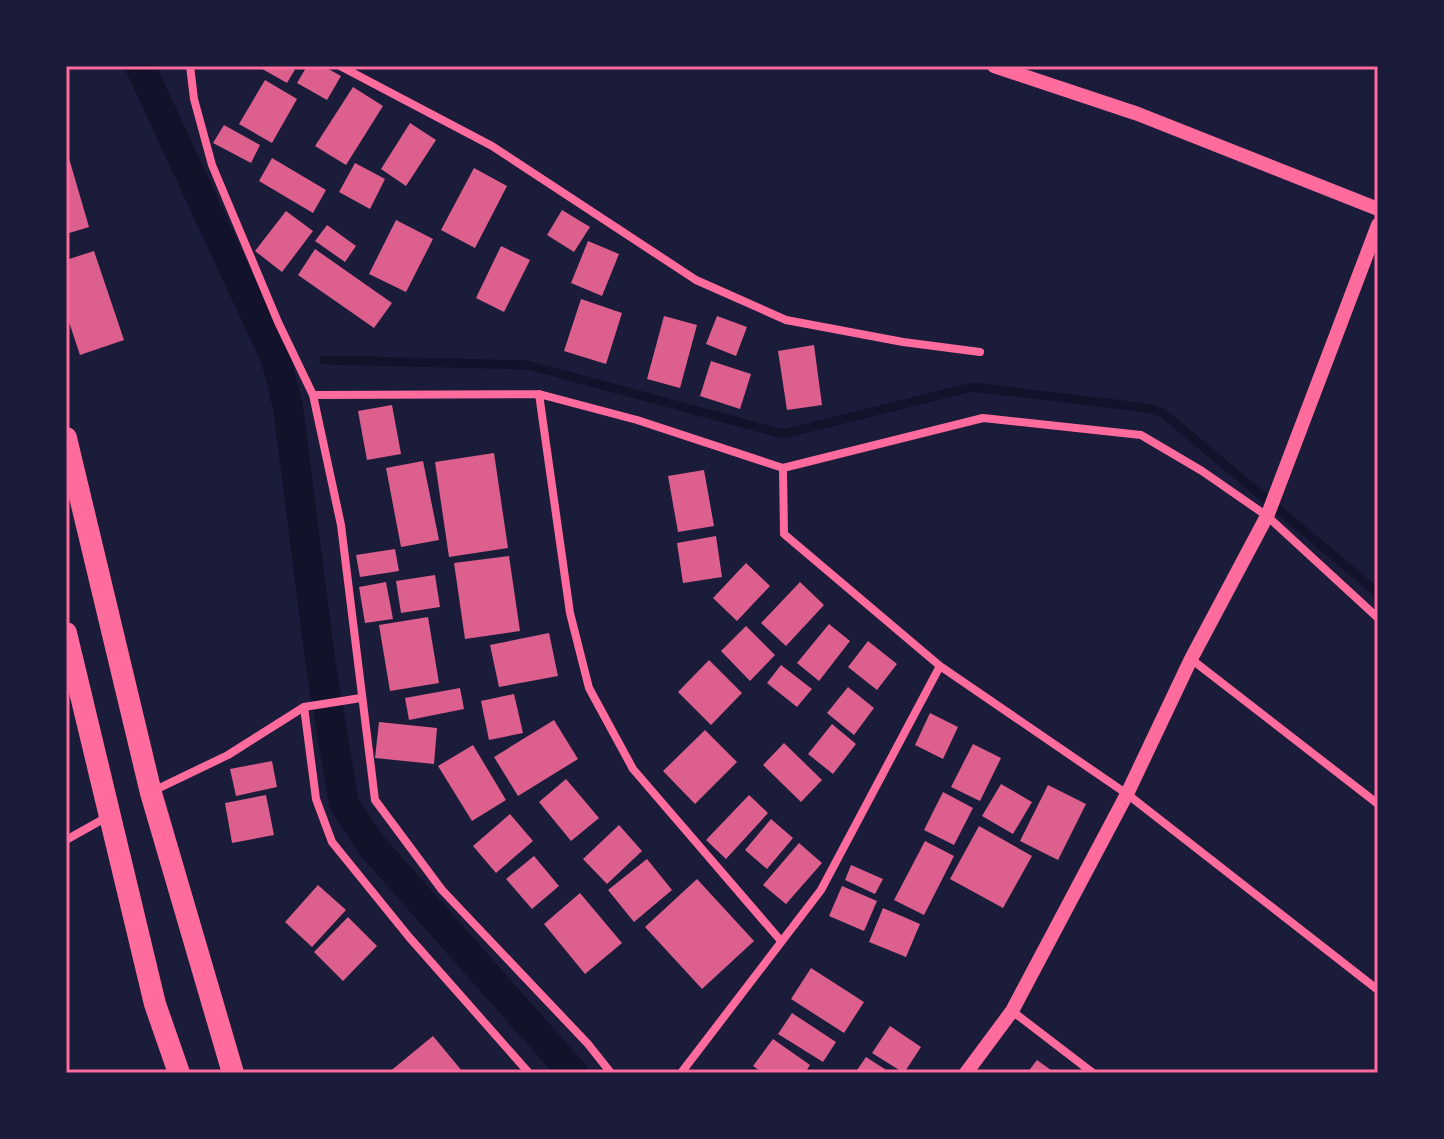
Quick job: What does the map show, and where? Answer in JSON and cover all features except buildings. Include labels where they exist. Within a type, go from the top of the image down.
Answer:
[{"type":"highway","points":[[66,438],[151,793],[233,1073]]},
{"type":"highway","points":[[66,633],[155,1004],[179,1073]]},
{"type":"street","points":[[190,66],[194,99],[212,165],[278,322],[313,395],[341,525],[375,800],[442,890],[588,1044],[611,1073]]},
{"type":"street","points":[[340,66],[492,146],[696,280],[786,320],[903,342],[980,352]]},
{"type":"street","points":[[994,66],[1138,114],[1378,209]]},
{"type":"street","points":[[966,1073],[1012,1011],[1127,794],[1191,659],[1268,515],[1378,225]]},
{"type":"street","points":[[313,395],[539,394],[637,420],[783,468],[983,418],[1141,435],[1268,515],[1378,618]]},
{"type":"street","points":[[539,394],[570,613],[589,688],[633,769],[781,941]]},
{"type":"street","points":[[783,468],[784,534],[940,666],[1127,794],[1378,990]]},
{"type":"street","points":[[1191,659],[1378,804]]},
{"type":"street","points":[[681,1073],[821,890],[940,666]]},
{"type":"street","points":[[151,793],[228,755],[304,707],[361,698]]},
{"type":"street","points":[[304,707],[316,799],[332,842],[409,937],[529,1073]]},
{"type":"street","points":[[66,840],[111,815]]},
{"type":"street","points":[[1012,1011],[1093,1073]]},
{"type":"waterway","points":[[140,66],[276,359],[288,407],[321,667],[344,804],[372,846],[573,1073]]},
{"type":"waterway","points":[[324,360],[528,365],[783,434],[972,387],[1148,408],[1163,413],[1378,593]]}]
